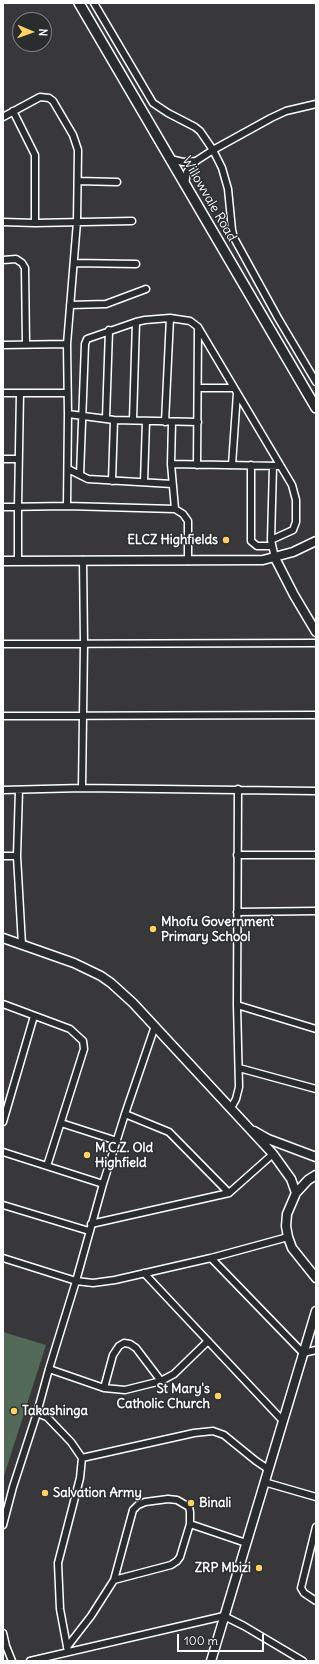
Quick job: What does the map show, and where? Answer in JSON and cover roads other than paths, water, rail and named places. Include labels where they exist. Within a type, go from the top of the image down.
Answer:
[{"type":"main road","name":"Willowvale Road","points":[[79,3],[316,408]]},
{"type":"street","points":[[94,3],[153,102],[168,113],[195,127],[200,131],[213,150],[222,168],[228,189],[234,238],[278,318],[316,382]]},
{"type":"street","points":[[3,117],[40,97],[49,98],[53,101],[73,135],[78,150],[77,222],[67,344],[67,506]]},
{"type":"street","points":[[185,184],[188,172],[196,161],[213,150],[281,113],[316,104]]},
{"type":"street","points":[[13,111],[35,155],[35,223]]},
{"type":"street","points":[[170,159],[183,162],[196,161]]},
{"type":"street","points":[[78,181],[117,182]]},
{"type":"street","points":[[3,222],[35,223],[132,220]]},
{"type":"street","points":[[3,260],[16,259],[22,263],[25,268],[26,344]]},
{"type":"street","points":[[74,263],[136,264]]},
{"type":"street","points":[[70,305],[106,304],[146,289]]},
{"type":"street","points":[[165,422],[170,318]]},
{"type":"street","points":[[80,475],[85,341],[90,337],[136,322],[170,318],[190,321],[198,327],[236,391],[276,466],[292,485],[296,500],[296,522],[293,530],[272,543],[254,545],[251,541],[251,466]]},
{"type":"street","points":[[133,420],[136,322]]},
{"type":"street","points":[[198,327],[198,465]]},
{"type":"street","points":[[106,418],[109,330]]},
{"type":"street","points":[[3,344],[67,344]]},
{"type":"street","points":[[198,388],[236,391]]},
{"type":"street","points":[[232,465],[236,391]]},
{"type":"street","points":[[3,393],[68,393]]},
{"type":"street","points":[[18,561],[18,459],[20,393]]},
{"type":"street","points":[[68,414],[114,420],[198,422]]},
{"type":"street","points":[[112,481],[114,420]]},
{"type":"street","points":[[144,482],[146,421]]},
{"type":"street","points":[[172,422],[171,464],[175,509]]},
{"type":"street","points":[[3,459],[18,459]]},
{"type":"street","points":[[171,464],[276,466]]},
{"type":"street","points":[[276,466],[272,543],[275,558],[294,595],[316,632]]},
{"type":"street","points":[[68,469],[88,478],[112,481],[172,484]]},
{"type":"street","points":[[3,507],[67,506],[175,509],[183,514],[188,521],[188,561]]},
{"type":"street","points":[[3,561],[244,561],[275,558],[293,552],[316,541]]},
{"type":"street","points":[[82,788],[84,644],[83,560]]},
{"type":"street","points":[[3,644],[316,643]]},
{"type":"street","points":[[3,716],[316,715]]},
{"type":"street","points":[[3,790],[82,788],[316,791]]},
{"type":"street","points":[[231,1108],[236,1099],[239,1087],[236,1005],[238,789]]},
{"type":"street","points":[[19,790],[17,856],[22,945]]},
{"type":"street","points":[[237,855],[316,855]]},
{"type":"street","points":[[3,856],[17,856]]},
{"type":"street","points":[[238,912],[316,911]]},
{"type":"street","points":[[3,938],[74,963],[101,976],[133,1003],[273,1154],[285,1168],[296,1193]]},
{"type":"street","points":[[3,1004],[70,1028],[83,1041],[84,1049],[47,1166]]},
{"type":"street","points":[[236,1005],[316,1029]]},
{"type":"street","points":[[3,1122],[34,1016]]},
{"type":"street","points":[[3,1525],[13,1487],[37,1413],[76,1281],[103,1184],[155,1026]]},
{"type":"street","points":[[239,1068],[316,1089]]},
{"type":"street","points":[[125,1114],[169,1132],[230,1193]]},
{"type":"street","points":[[61,1123],[117,1140]]},
{"type":"street","points":[[250,1128],[268,1139],[316,1157]]},
{"type":"street","points":[[3,1152],[103,1184]]},
{"type":"street","points":[[91,1224],[230,1193],[273,1154]]},
{"type":"street","points":[[316,1175],[308,1180],[296,1193],[287,1214],[286,1226],[288,1238],[292,1248],[316,1278],[316,1287]]},
{"type":"street","points":[[3,1205],[89,1231]]},
{"type":"street","points":[[3,1258],[76,1281],[93,1283],[106,1282],[210,1258],[288,1238]]},
{"type":"street","points":[[210,1258],[303,1352]]},
{"type":"street","points":[[144,1273],[283,1421]]},
{"type":"street","points":[[211,1661],[316,1310]]},
{"type":"street","points":[[49,1369],[104,1388],[125,1390],[161,1381],[174,1374],[208,1341]]},
{"type":"street","points":[[104,1388],[113,1355],[119,1346],[124,1343],[130,1344],[136,1348],[161,1381]]},
{"type":"street","points":[[303,1352],[316,1350]]},
{"type":"street","points":[[37,1413],[47,1418],[71,1442],[82,1458],[80,1478],[58,1563],[60,1609],[68,1649]]},
{"type":"street","points":[[82,1458],[194,1433],[213,1431],[224,1435],[268,1469]]},
{"type":"street","points":[[264,1482],[316,1497]]},
{"type":"street","points":[[68,1649],[114,1580],[133,1510],[138,1505],[145,1502],[168,1499],[177,1500],[189,1507],[190,1524],[180,1557],[177,1561],[171,1565],[114,1580]]},
{"type":"street","points":[[190,1524],[246,1543]]},
{"type":"street","points":[[316,1527],[301,1588],[304,1593],[316,1601]]},
{"type":"street","points":[[30,1661],[68,1649],[224,1616],[244,1626],[303,1661]]},
{"type":"street","points":[[3,1632],[6,1646],[12,1661]]},
{"type":"place","name":"ELCZ Highfields","points":[[226,540]]},
{"type":"place","name":"Mhofu Government Primary School","points":[[153,929]]},
{"type":"place","name":"M.C.Z. Old Highfield","points":[[87,1155]]},
{"type":"place","name":"St Mary's Catholic Church","points":[[218,1396]]},
{"type":"place","name":"Takashinga","points":[[14,1411]]},
{"type":"place","name":"Salvation Army","points":[[45,1493]]},
{"type":"place","name":"Binali","points":[[191,1503]]},
{"type":"place","name":"ZRP Mbizi","points":[[259,1568]]}]
